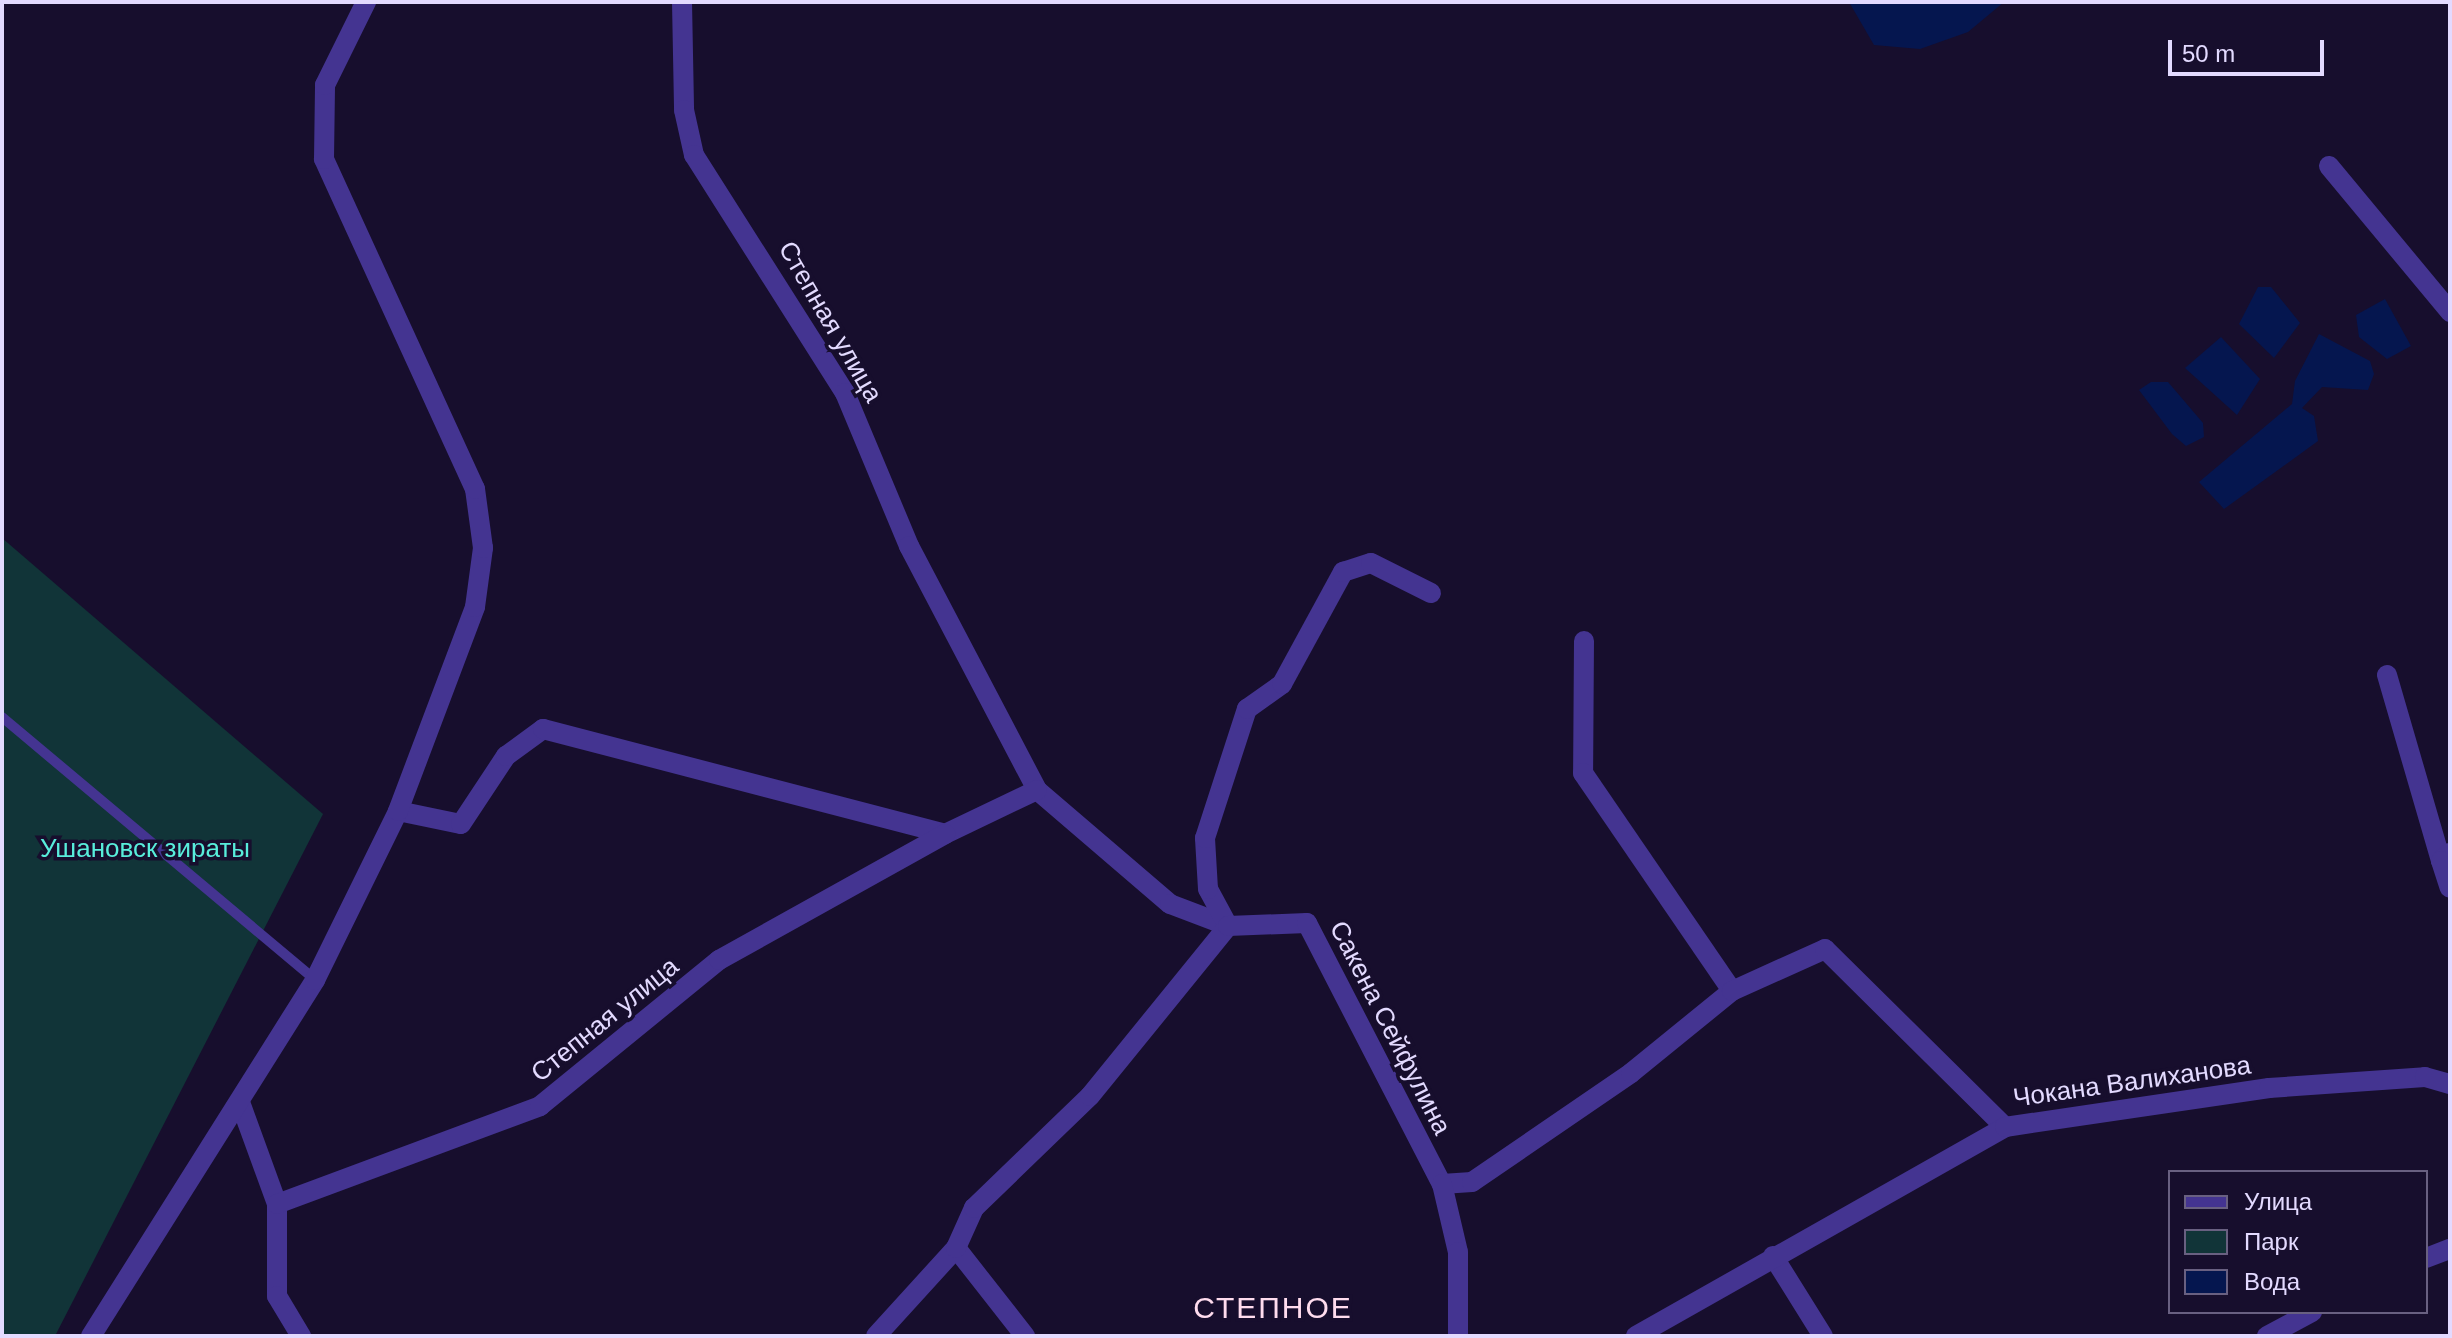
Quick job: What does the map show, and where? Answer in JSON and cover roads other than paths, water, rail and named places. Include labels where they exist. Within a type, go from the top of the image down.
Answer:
[{"type":"street","points":[[91,1336],[241,1105],[315,980],[398,811],[475,607],[483,548],[475,489],[324,159],[325,85],[366,2]]},
{"type":"street","name":"Степная улица","points":[[682,2],[684,110],[694,155],[845,393],[909,546],[1037,790],[1170,904],[1228,926]]},
{"type":"street","points":[[2329,166],[2450,312]]},
{"type":"street","points":[[876,1336],[956,1248],[974,1208],[1090,1096],[1228,926],[1208,889],[1205,838],[1247,709],[1282,684],[1343,572],[1371,563],[1431,593]]},
{"type":"street","points":[[1584,641],[1583,773],[1732,991]]},
{"type":"street","points":[[2387,675],[2446,856],[2450,888]]},
{"type":"street","points":[[398,811],[461,824],[506,756],[543,729],[945,834]]},
{"type":"street","name":"Степная улица","points":[[277,1204],[540,1106],[719,960],[945,834],[1037,790]]},
{"type":"street","name":"Сакена Сейфулина","points":[[1228,926],[1307,923],[1442,1184],[1458,1252],[1458,1336]]},
{"type":"street","points":[[1442,1184],[1472,1182],[1631,1073],[1732,991],[1825,949],[2005,1127]]},
{"type":"street","name":"Чокана Валиханова","points":[[1636,1336],[2005,1127],[2269,1088],[2425,1077],[2450,1084]]},
{"type":"street","points":[[241,1105],[277,1204],[277,1296],[301,1336]]},
{"type":"street","points":[[956,1248],[1025,1336]]},
{"type":"street","points":[[2428,1257],[2450,1249]]},
{"type":"street","points":[[1773,1256],[1823,1336]]},
{"type":"street","points":[[2267,1336],[2308,1314]]},
{"type":"lane","points":[[2,717],[315,980]]},
{"type":"water","points":[[1849,2],[2004,2],[1968,32],[1920,49],[1874,45]]},
{"type":"water","points":[[2258,287],[2271,287],[2300,323],[2274,358],[2239,324]]},
{"type":"water","points":[[2385,299],[2411,346],[2387,359],[2359,337],[2356,315]]},
{"type":"water","points":[[2319,334],[2370,361],[2374,374],[2368,390],[2322,387],[2302,408],[2314,416],[2318,441],[2224,509],[2199,482],[2292,404],[2295,381]]},
{"type":"water","points":[[2221,337],[2260,379],[2237,415],[2185,368]]},
{"type":"water","points":[[2151,382],[2168,382],[2203,423],[2204,437],[2186,446],[2172,434],[2139,390]]},
{"type":"district","name":"СТЕПНОЕ","points":[[1273,1308]]},
{"type":"park label","name":"Ушановск зираты","points":[[145,849]]}]
